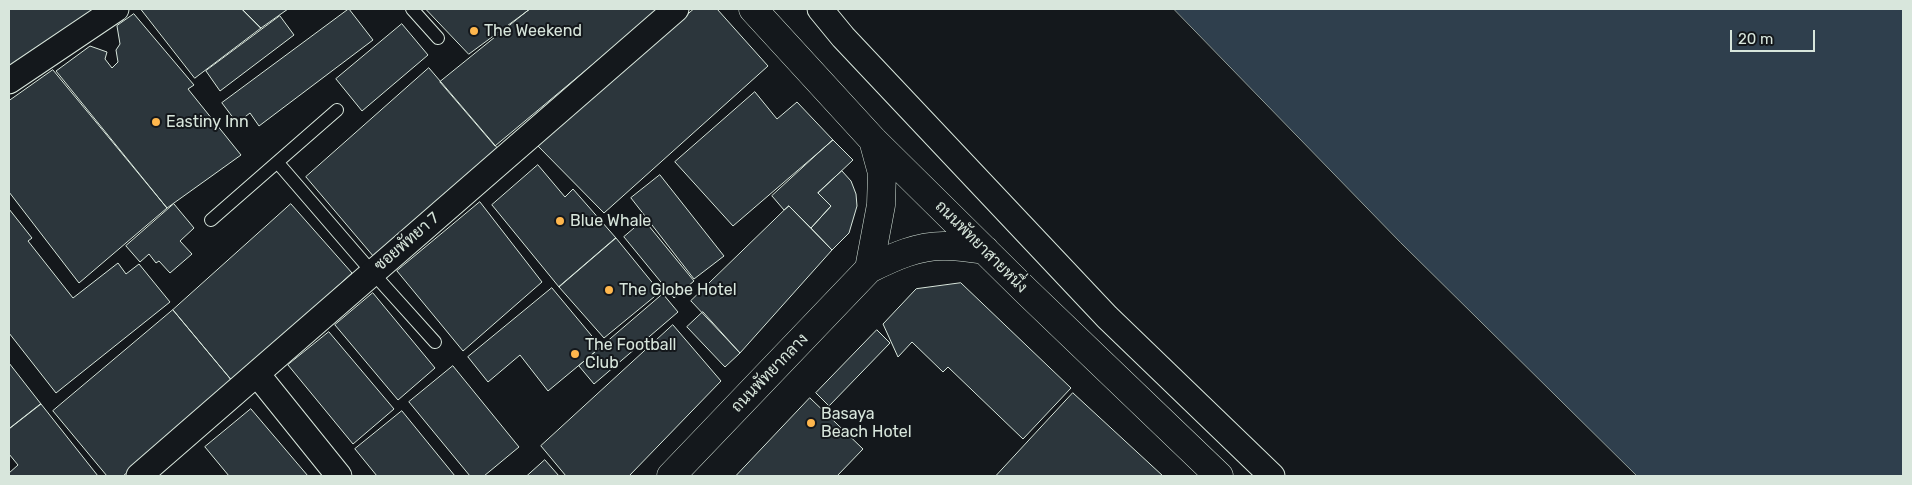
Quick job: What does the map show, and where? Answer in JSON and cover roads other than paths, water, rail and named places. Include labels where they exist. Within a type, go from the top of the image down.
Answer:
[{"type":"main road","name":"ถนนพัทยาสายหนึ่ง","points":[[753,9],[873,140],[1218,476]]},
{"type":"main road","points":[[869,269],[881,205],[882,173],[873,140]]},
{"type":"main road","name":"ถนนพัทยากลาง","points":[[672,476],[869,269],[890,258],[922,248],[946,246],[985,250]]},
{"type":"street","points":[[9,81],[116,9]]},
{"type":"street","name":"ซอยพัทยา 7","points":[[138,476],[676,9]]},
{"type":"street","points":[[820,9],[843,37],[1107,317],[1272,476]]},
{"type":"street","points":[[257,374],[339,476]]},
{"type":"lane","points":[[412,9],[438,38]]},
{"type":"lane","points":[[211,220],[337,110]]},
{"type":"lane","points":[[278,162],[435,342]]},
{"type":"water","points":[[1174,9],[1903,9],[1903,476],[1637,476],[1401,243]]},
{"type":"place","name":"The Weekend","points":[[474,31]]},
{"type":"place","name":"Eastiny Inn","points":[[156,122]]},
{"type":"place","name":"Blue Whale","points":[[560,221]]},
{"type":"place","name":"The Globe Hotel","points":[[609,290]]},
{"type":"place","name":"The Football Club","points":[[575,354]]},
{"type":"place","name":"Basaya Beach Hotel","points":[[811,423]]}]
